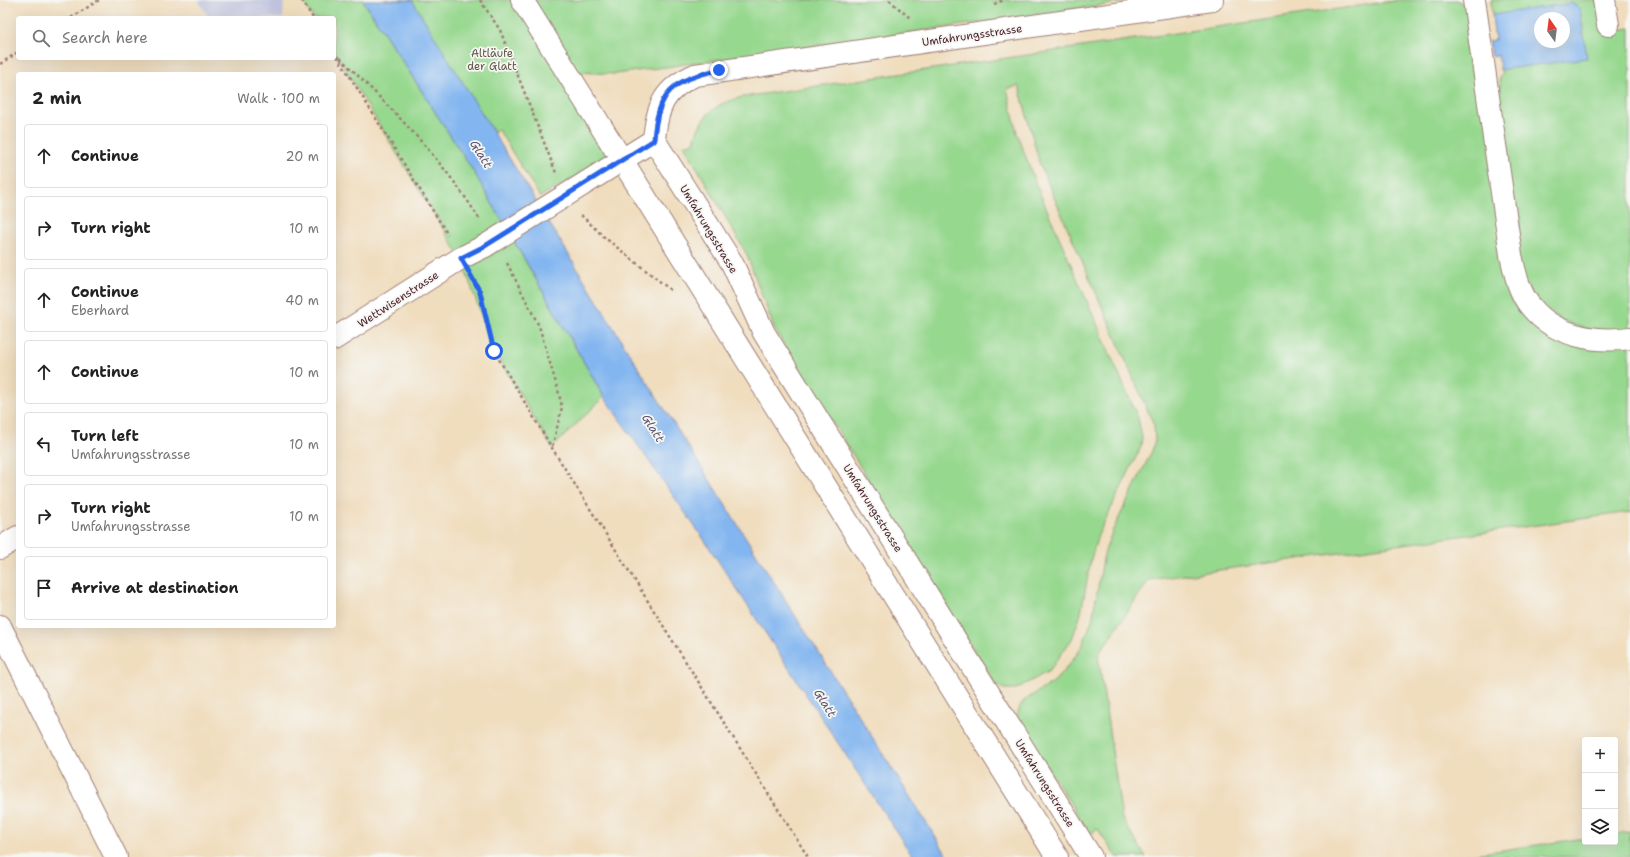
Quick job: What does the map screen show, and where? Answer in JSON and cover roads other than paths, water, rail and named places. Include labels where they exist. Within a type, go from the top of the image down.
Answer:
[{"type":"street","points":[[522,0],[618,162],[1057,857]]},
{"type":"street","name":"Umfahrungsstrasse","points":[[1091,857],[764,334],[732,263],[654,140],[656,123],[661,105],[667,94],[680,82],[695,75],[1212,0]]},
{"type":"street","points":[[1474,0],[1511,255],[1517,281],[1531,308],[1557,329],[1592,339],[1630,338]]},
{"type":"street","points":[[1604,0],[1608,25]]},
{"type":"street","name":"Wettwisenstrasse","points":[[336,338],[461,258],[485,246],[654,140]]},
{"type":"street","points":[[0,548],[16,538]]},
{"type":"street","points":[[0,626],[116,857]]},
{"type":"water","name":"Glatt","points":[[363,0],[412,0],[631,356],[948,857],[913,857],[703,538],[604,397],[475,174]]},
{"type":"water","points":[[1572,3],[1580,9],[1587,58],[1500,70],[1498,55],[1491,56],[1489,41],[1495,40],[1492,15]]},
{"type":"park label","name":"Altläufe der Glatt","points":[[492,59]]}]
